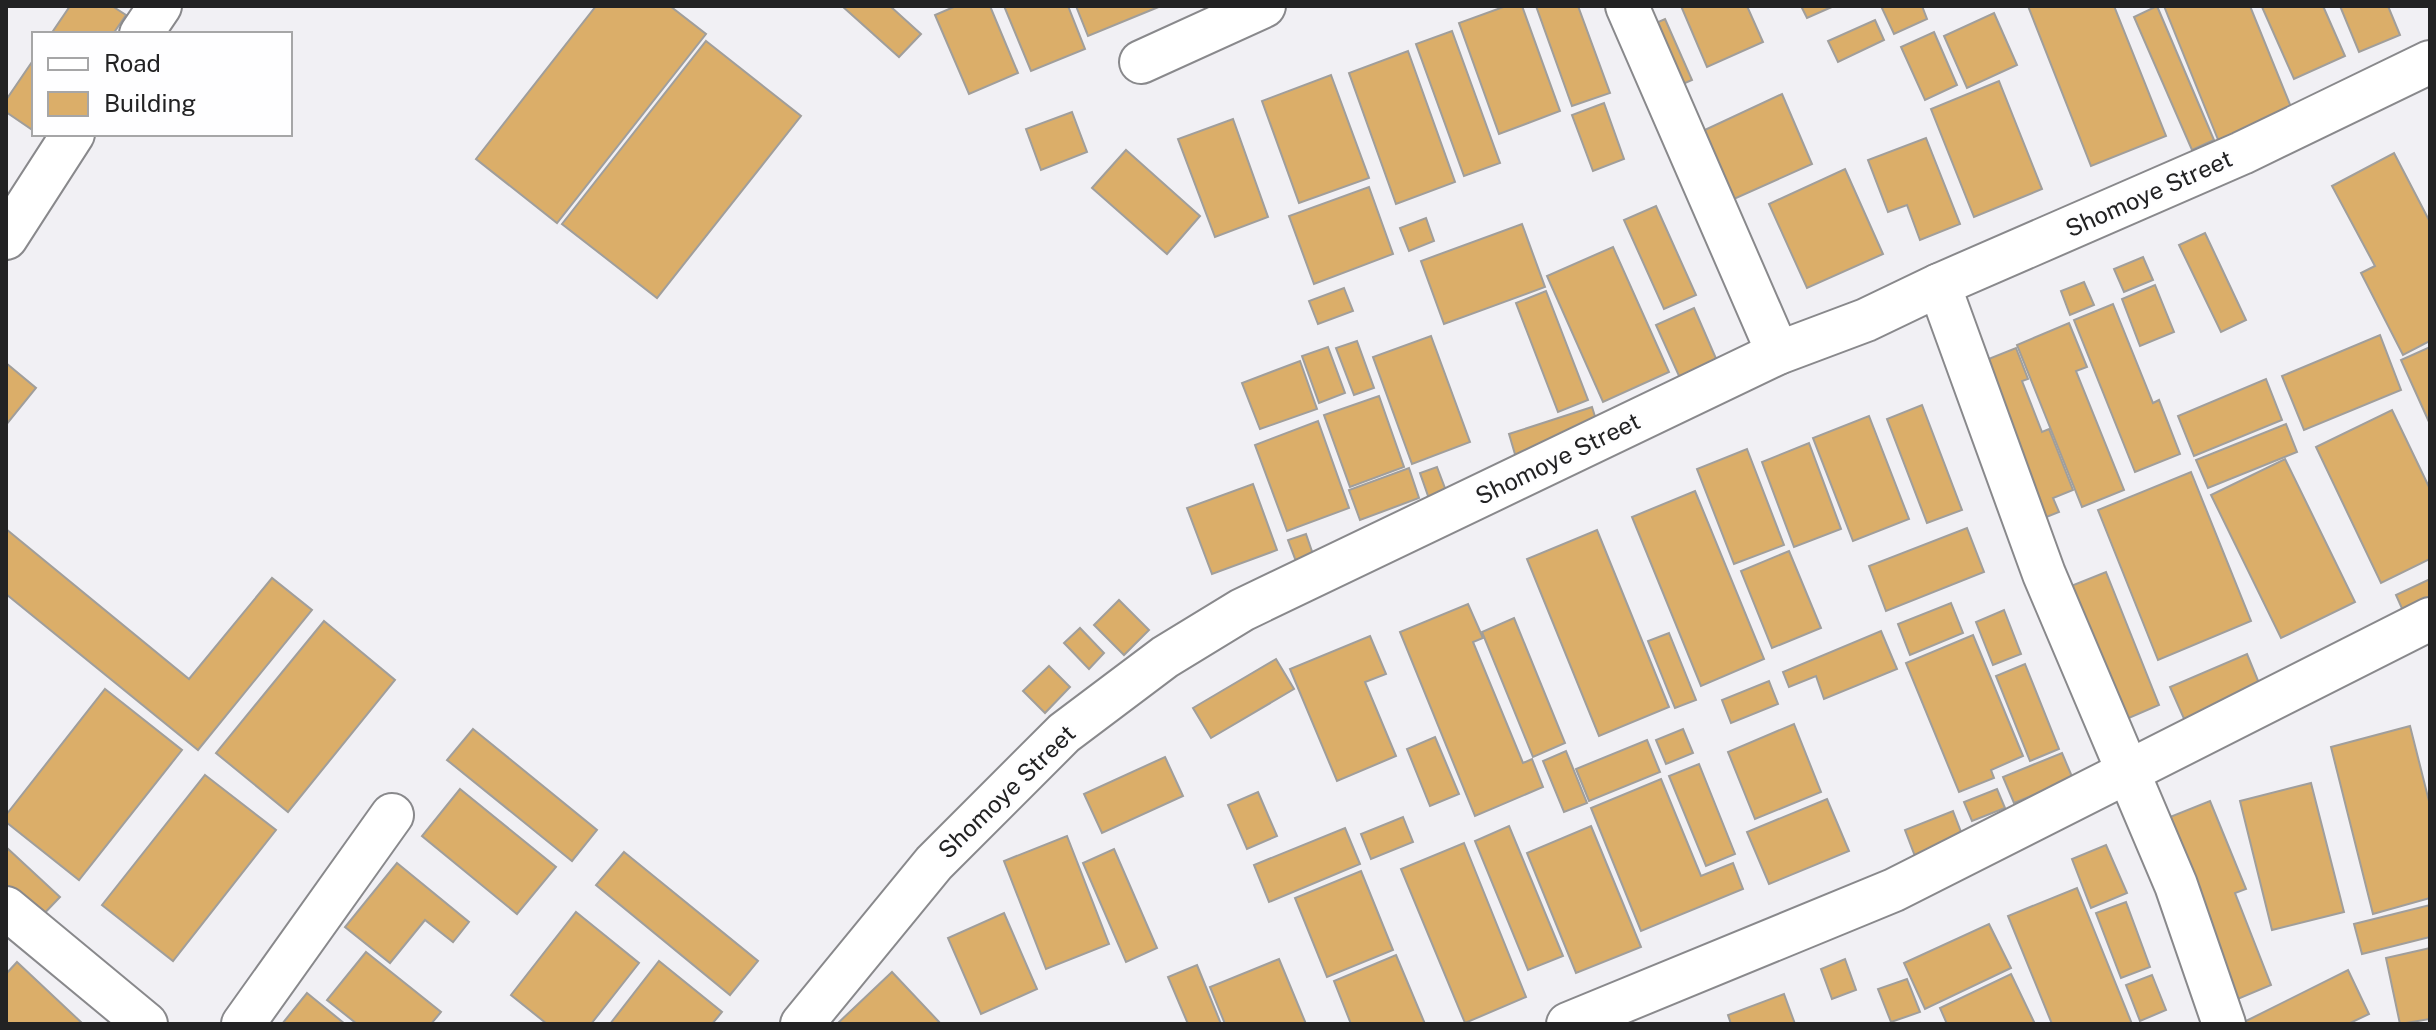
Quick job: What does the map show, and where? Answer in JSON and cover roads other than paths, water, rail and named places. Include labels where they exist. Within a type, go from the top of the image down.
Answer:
[{"type":"street","points":[[142,32],[160,6]]},
{"type":"street","points":[[1141,62],[1264,6]]},
{"type":"street","points":[[1627,6],[1778,353]]},
{"type":"street","name":"Shomoye Street","points":[[813,1020],[934,863],[1064,733],[1165,657],[1242,610],[1778,353],[1866,320],[2242,153],[2430,62]]},
{"type":"street","points":[[6,238],[62,149]]},
{"type":"street","points":[[1939,285],[2044,574],[2176,885],[2224,1024]]},
{"type":"street","points":[[1568,1024],[1894,890],[2430,619]]},
{"type":"street","points":[[243,1024],[392,815]]},
{"type":"street","points":[[6,908],[146,1024]]}]
